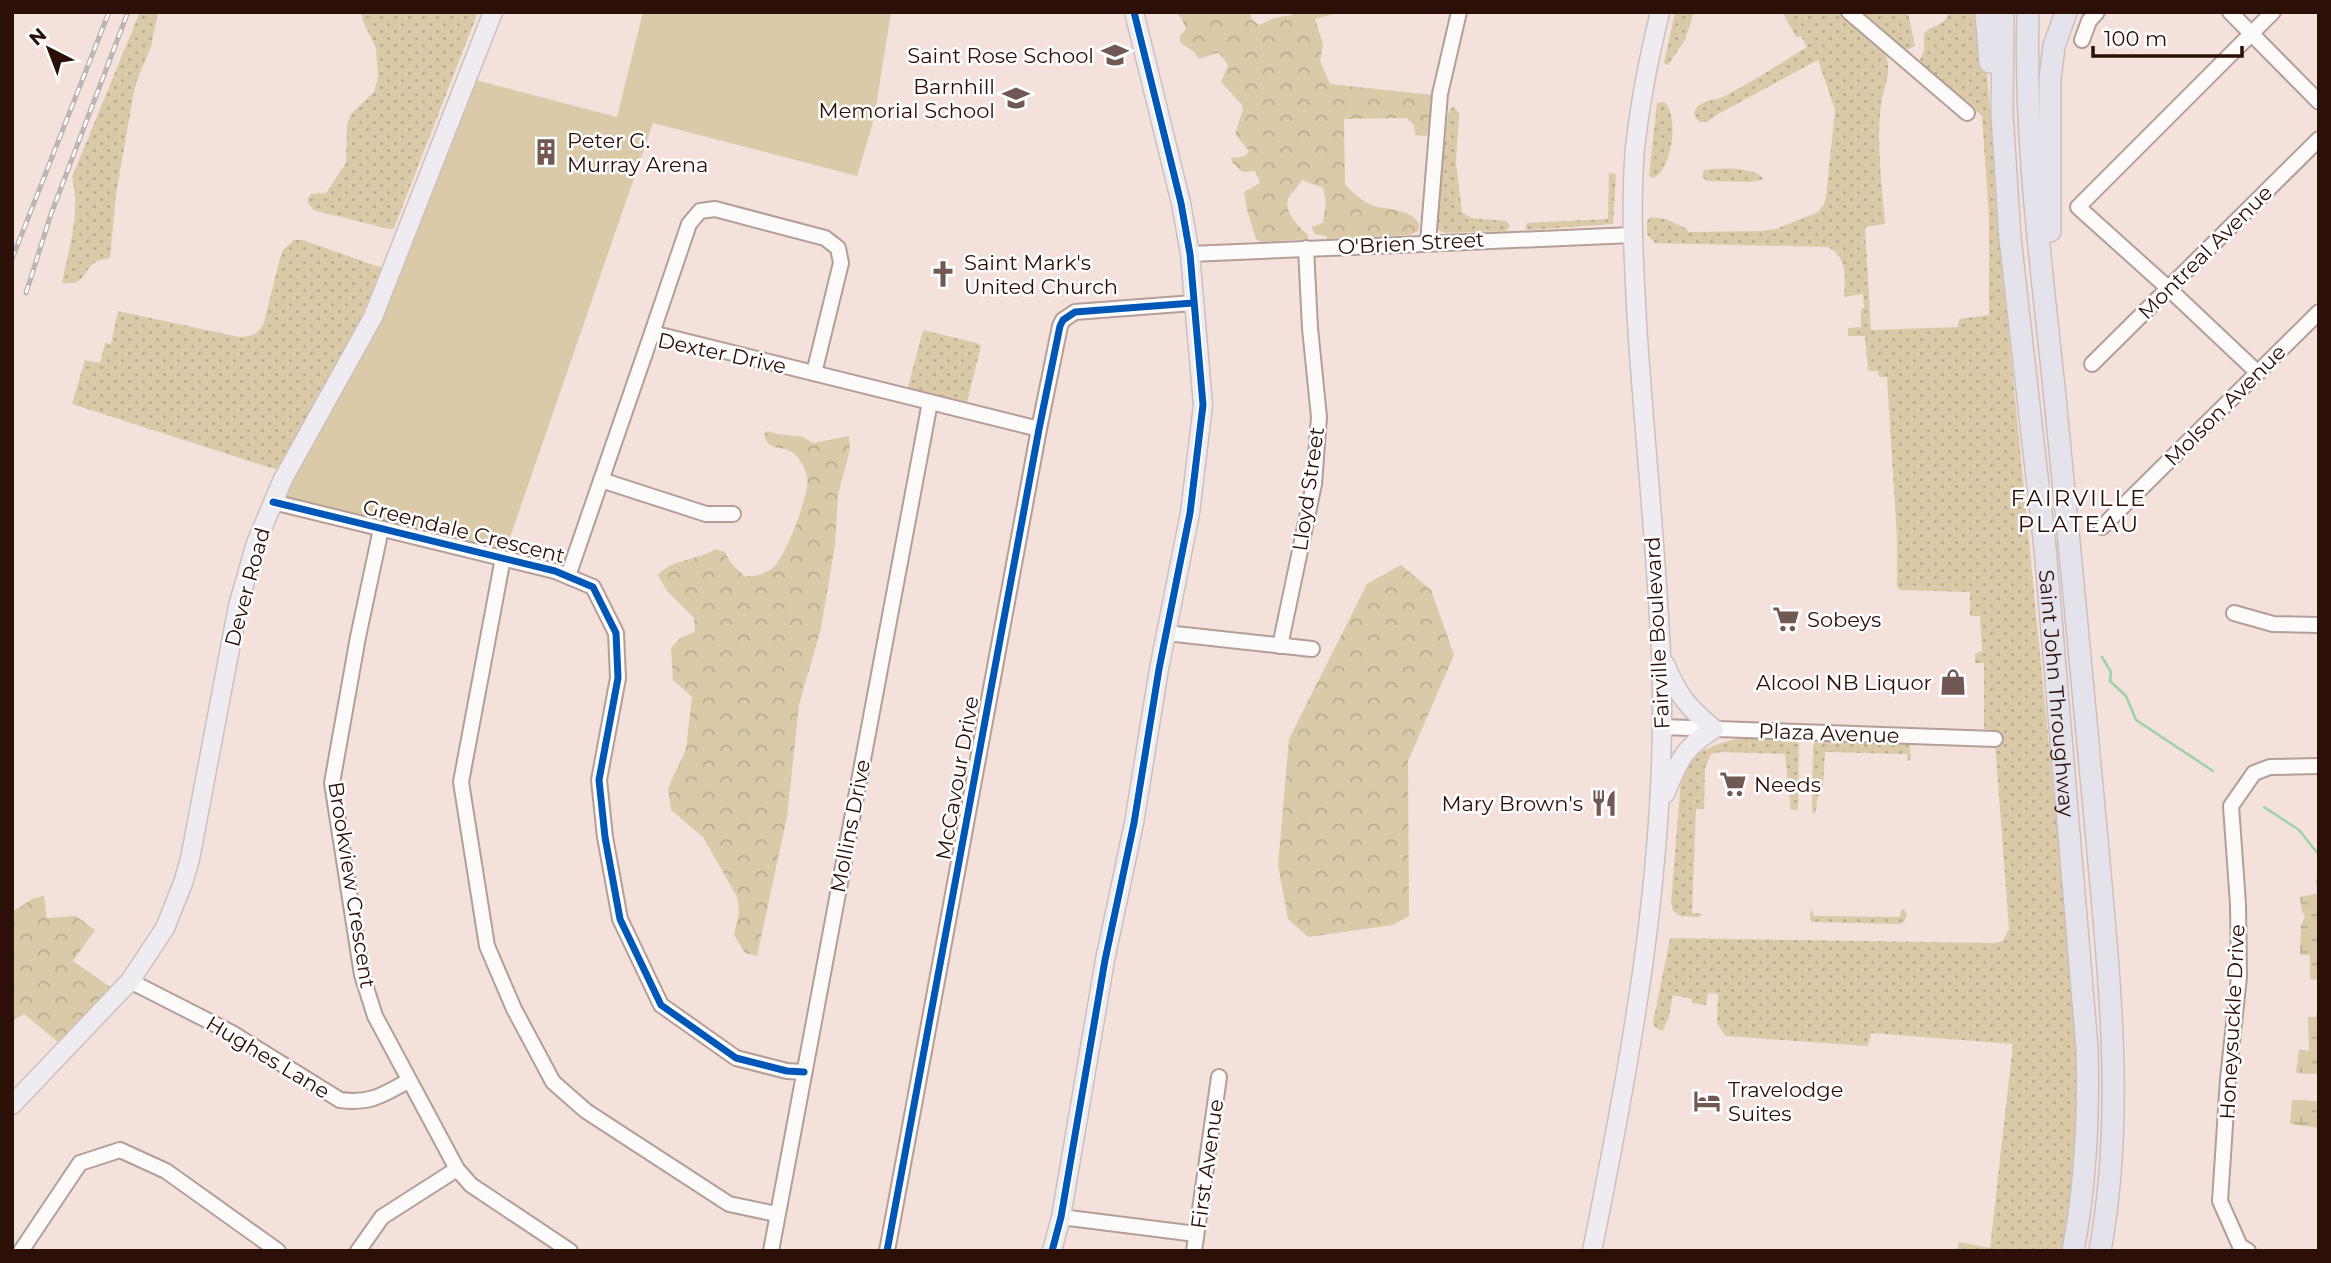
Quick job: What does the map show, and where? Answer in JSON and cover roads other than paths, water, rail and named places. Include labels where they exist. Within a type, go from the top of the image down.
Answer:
[{"type":"highway","points":[[1986,12],[1993,117],[2010,238]]},
{"type":"highway","name":"Saint John Throughway","points":[[2003,12],[2002,114],[2010,238],[2045,548],[2087,1048],[2087,1143],[2073,1251]]},
{"type":"highway","name":"Saint John Throughway","points":[[2028,12],[2027,113],[2036,231],[2055,398],[2112,1014],[2115,1068],[2114,1139],[2100,1251]]},
{"type":"highway","points":[[2055,398],[2049,200],[2050,79],[2054,46],[2066,12]]},
{"type":"main road","name":"Dever Road","points":[[12,1105],[131,981],[165,928],[190,859],[238,606],[256,543],[283,479],[373,317],[493,12]]},
{"type":"main road","points":[[1052,1251],[1061,1217],[1190,513],[1203,405],[1189,254],[1181,203],[1134,12]]},
{"type":"main road","name":"Fairville Boulevard","points":[[1592,1251],[1633,1032],[1648,928],[1661,803],[1661,654],[1643,431],[1632,235],[1638,125],[1660,12]]},
{"type":"main road","points":[[1661,654],[1678,694],[1714,729],[1697,740],[1680,758],[1661,803]]},
{"type":"street","points":[[1428,242],[1440,94],[1458,12]]},
{"type":"street","points":[[1849,12],[1967,113]]},
{"type":"street","points":[[2082,40],[2089,20],[2097,12]]},
{"type":"street","points":[[2230,12],[2319,102]]},
{"type":"street","points":[[2258,373],[2078,207],[2273,12]]},
{"type":"street","name":"Montreal Avenue","points":[[2092,364],[2319,139]]},
{"type":"street","points":[[652,333],[689,224],[700,211],[715,209],[825,238],[838,248],[841,263],[814,373]]},
{"type":"street","name":"O'Brien Street","points":[[1189,254],[1632,235]]},
{"type":"street","name":"Lloyd Street","points":[[1280,646],[1314,484],[1319,417],[1310,328],[1306,248]]},
{"type":"street","name":"McCavour Drive","points":[[887,1251],[1060,326],[1069,314],[1082,311],[1193,303]]},
{"type":"street","name":"Molson Avenue","points":[[2102,527],[2319,312]]},
{"type":"street","name":"Dexter Drive","points":[[568,576],[652,333],[1039,429]]},
{"type":"street","name":"Mollins Drive","points":[[771,1251],[929,402]]},
{"type":"street","points":[[601,480],[706,514],[733,514]]},
{"type":"street","name":"Greendale Crescent","points":[[273,502],[503,558],[568,576],[593,587],[617,634],[618,678],[599,780],[605,837],[620,919],[661,1005],[736,1058],[787,1071],[804,1072]]},
{"type":"street","name":"Brookview Crescent","points":[[381,528],[332,783],[362,975],[375,1016],[457,1169],[471,1185],[570,1251]]},
{"type":"street","points":[[503,558],[461,782],[487,946],[514,1009],[553,1082],[586,1111],[729,1204],[776,1214]]},
{"type":"street","points":[[2234,613],[2273,624],[2319,625]]},
{"type":"street","points":[[1166,633],[1312,649]]},
{"type":"street","name":"Plaza Avenue","points":[[1662,727],[1995,739]]},
{"type":"street","name":"Honeysuckle Drive","points":[[2241,1249],[2220,1201],[2228,1079],[2239,977],[2238,896],[2231,806],[2254,773],[2270,767],[2319,766]]},
{"type":"street","name":"Hughes Lane","points":[[131,981],[232,1033],[340,1100],[360,1102],[376,1098],[408,1081]]},
{"type":"street","name":"First Avenue","points":[[1194,1251],[1220,1077]]},
{"type":"street","points":[[21,1251],[80,1163],[120,1150],[166,1171],[278,1251]]},
{"type":"street","points":[[358,1251],[382,1217],[457,1169]]},
{"type":"street","points":[[1061,1217],[1196,1234]]},
{"type":"waterway","points":[[2102,657],[2111,672],[2110,681],[2126,696],[2136,720],[2213,771]]},
{"type":"waterway","points":[[2264,807],[2299,830],[2319,855]]},
{"type":"waterway","points":[[2319,875],[2319,887]]},
{"type":"railway","points":[[12,259],[109,12]]},
{"type":"railway","points":[[26,293],[51,214],[128,12]]},
{"type":"place","name":"Saint Rose School","points":[[1115,55]]},
{"type":"place","name":"Barnhill Memorial School","points":[[1016,98]]},
{"type":"place","name":"Peter G. Murray Arena","points":[[546,152]]},
{"type":"place","name":"Saint Mark's United Church","points":[[943,274]]},
{"type":"place","name":"Sobeys","points":[[1786,619]]},
{"type":"place","name":"Alcool NB Liquor","points":[[1953,682]]},
{"type":"place","name":"Needs","points":[[1733,784]]},
{"type":"place","name":"Mary Brown's","points":[[1604,803]]},
{"type":"place","name":"Travelodge Suites","points":[[1707,1101]]},
{"type":"district","name":"FAIRVILLE PLATEAU","points":[[2079,511]]}]
